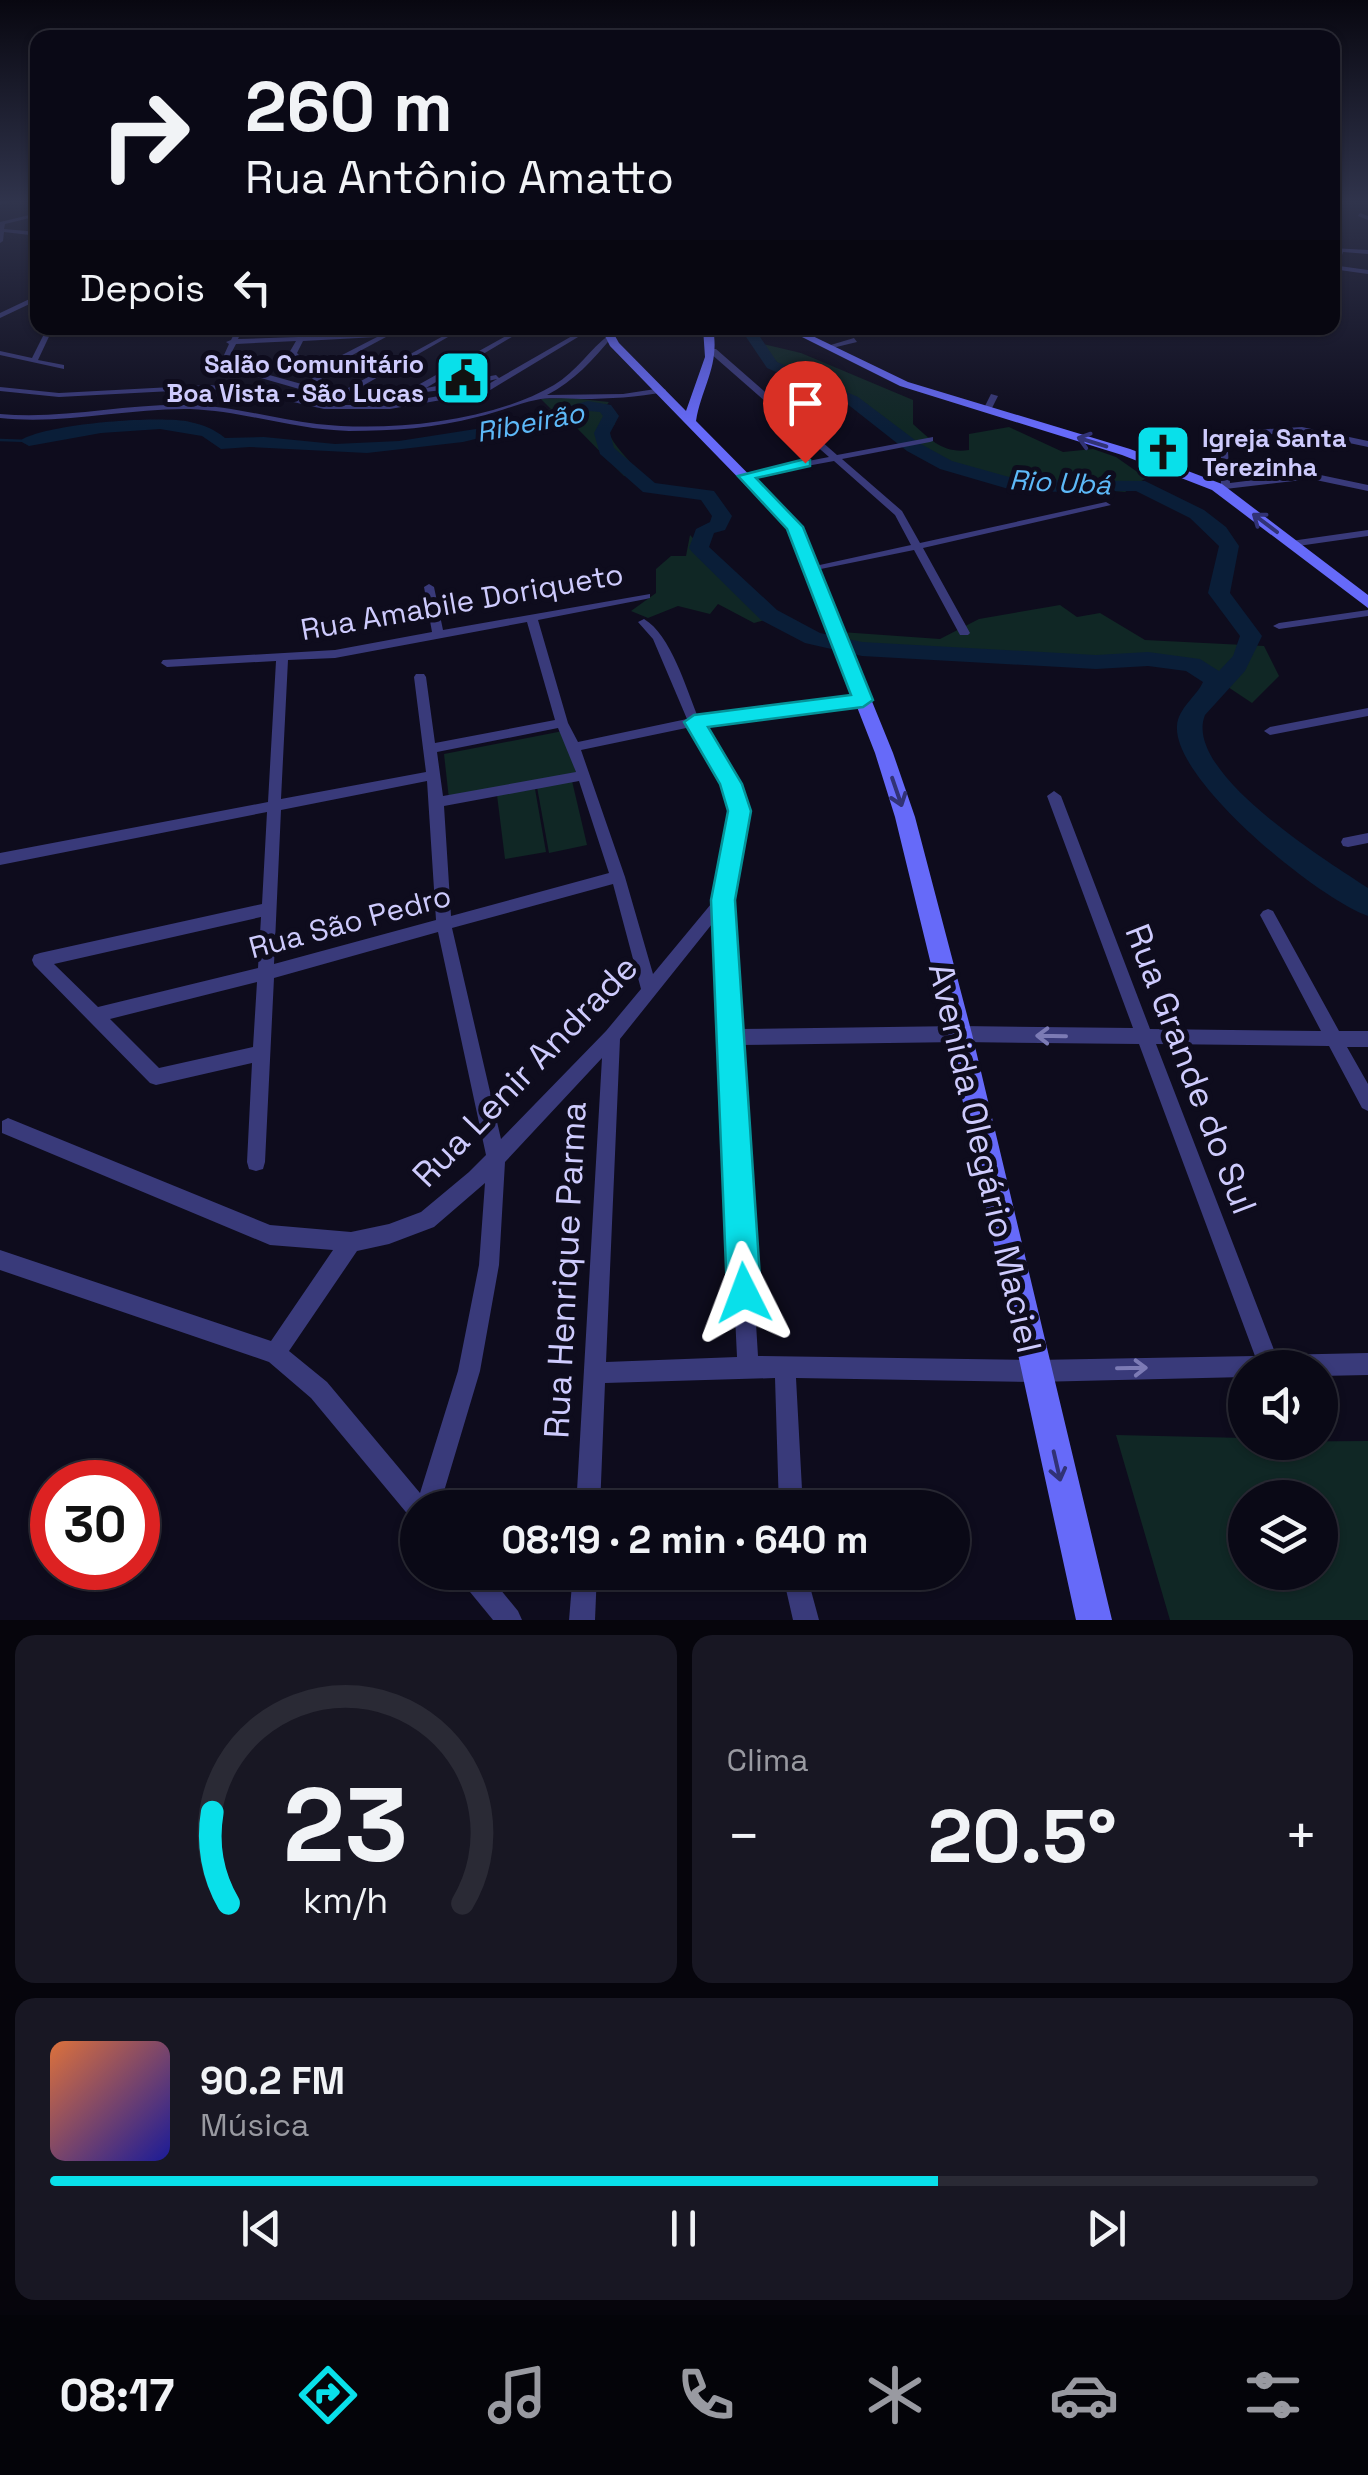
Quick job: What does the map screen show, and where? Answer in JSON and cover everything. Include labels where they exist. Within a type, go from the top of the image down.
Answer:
[{"type":"main road","name":"Avenida Olegário Maciel","points":[[614,335],[619,348],[794,527],[863,700],[906,817],[960,1034],[1094,1620]]},
{"type":"main road","points":[[690,420],[712,358],[709,335]]},
{"type":"main road","points":[[804,335],[904,384],[1126,452],[1221,486],[1368,603]]},
{"type":"main road","points":[[665,394],[695,398]]},
{"type":"street","points":[[0,316],[30,301]]},
{"type":"street","points":[[34,361],[47,335]]},
{"type":"street","points":[[235,335],[221,359],[228,367],[336,397],[414,391],[516,372]]},
{"type":"street","points":[[302,335],[292,352],[336,397]]},
{"type":"street","points":[[230,342],[366,335]]},
{"type":"street","points":[[312,374],[386,335]]},
{"type":"street","points":[[336,397],[451,335]]},
{"type":"street","points":[[414,391],[512,335]]},
{"type":"street","points":[[0,389],[58,395],[210,387],[356,409],[472,394],[577,335]]},
{"type":"street","points":[[0,416],[79,417],[184,406],[332,427],[394,427],[468,416],[534,397],[567,379],[607,335]]},
{"type":"street","points":[[828,346],[854,340]]},
{"type":"street","points":[[0,353],[61,367]]},
{"type":"street","points":[[712,358],[728,363],[899,513],[964,632]]},
{"type":"street","points":[[534,397],[665,394]]},
{"type":"street","points":[[987,410],[994,396]]},
{"type":"street","points":[[1368,444],[1302,430],[1222,434],[1221,486],[1311,476],[1368,488]]},
{"type":"street","points":[[745,476],[930,439]]},
{"type":"street","points":[[810,570],[1106,505]]},
{"type":"street","points":[[1292,544],[1368,533]]},
{"type":"street","points":[[429,587],[438,636]]},
{"type":"street","name":"Rua Amabile Doriqueto","points":[[168,663],[335,654],[646,596]]},
{"type":"street","points":[[1279,626],[1368,613]]},
{"type":"street","points":[[532,619],[562,724],[574,746],[618,878],[649,990]]},
{"type":"street","points":[[644,622],[658,638],[694,722],[731,784],[740,811],[723,900],[748,1367]]},
{"type":"street","points":[[256,1162],[282,657]]},
{"type":"street","points":[[420,676],[437,802],[444,926],[496,1158],[489,1264],[468,1371],[432,1490]]},
{"type":"street","points":[[574,746],[694,722],[863,700]]},
{"type":"street","points":[[1270,731],[1368,712]]},
{"type":"street","points":[[430,749],[562,724]]},
{"type":"street","points":[[0,859],[433,775]]},
{"type":"street","points":[[437,802],[583,776]]},
{"type":"street","name":"Rua Grande do Sul","points":[[1054,796],[1142,1038],[1263,1350]]},
{"type":"street","points":[[1348,842],[1368,838]]},
{"type":"street","name":"Rua São Pedro","points":[[95,1015],[618,878]]},
{"type":"street","name":"Rua Lenir Andrade","points":[[8,1128],[270,1235],[352,1242],[427,1220],[496,1158],[612,1036],[723,900]]},
{"type":"street","points":[[262,1053],[156,1077],[40,960],[269,909]]},
{"type":"street","points":[[1268,915],[1368,1102]]},
{"type":"street","points":[[732,1037],[960,1034],[1368,1039]]},
{"type":"street","name":"Rua Henrique Parma","points":[[589,1490],[612,1036]]},
{"type":"street","points":[[275,1353],[352,1242]]},
{"type":"street","points":[[0,1260],[275,1353],[319,1390],[402,1490]]},
{"type":"street","points":[[1338,1364],[1368,1364]]},
{"type":"street","points":[[595,1373],[748,1367],[1035,1370],[1228,1366]]},
{"type":"street","points":[[784,1368],[790,1490]]},
{"type":"street","points":[[485,1590],[509,1620]]},
{"type":"street","points":[[582,1620],[584,1590]]},
{"type":"street","points":[[798,1590],[806,1620]]},
{"type":"green space","points":[[755,342],[801,353],[913,400],[913,424],[945,448],[969,450],[969,434],[1009,427],[1063,452],[1093,449],[1116,457],[1146,478],[1125,492],[1020,482],[954,464],[921,447],[856,398],[818,385],[817,379],[778,363]]},
{"type":"green space","points":[[541,399],[609,402],[605,407],[615,413],[615,424],[608,431],[637,473],[624,476],[573,424],[543,420],[534,414],[551,409]]},
{"type":"green space","points":[[690,535],[769,619],[754,623],[718,604],[710,614],[678,606],[648,618],[631,611],[656,593],[656,569],[671,556],[686,556]]},
{"type":"green space","points":[[1060,605],[1077,617],[1100,613],[1145,640],[1264,646],[1279,676],[1252,703],[1183,657],[1104,662],[853,647],[841,632],[940,639],[979,619]]},
{"type":"green space","points":[[563,731],[577,775],[449,799],[444,754]]},
{"type":"green space","points":[[572,781],[587,845],[549,853],[537,787]]},
{"type":"green space","points":[[535,789],[546,852],[505,859],[497,795]]},
{"type":"green space","points":[[1116,1435],[1228,1438],[1228,1460],[1338,1460],[1338,1441],[1368,1441],[1368,1620],[1170,1620]]},
{"type":"building","points":[[1158,427],[1174,432],[1181,449],[1163,442]]},
{"type":"waterway","name":"Rio Ubá","points":[[752,335],[772,365],[852,400],[913,447],[946,465],[1019,486],[1139,485],[1197,514],[1219,531],[1229,546],[1219,593],[1251,636],[1243,658],[1217,686]]},
{"type":"waterway","name":"Ribeirão","points":[[29,441],[101,428],[160,424],[207,432],[221,444],[250,441],[367,448],[463,437],[588,406],[605,408],[611,416],[602,433],[606,450],[650,488],[707,495],[722,516],[718,526],[706,529],[699,548],[769,615],[813,638],[862,649],[1192,664],[1214,678],[1217,686]]},
{"type":"waterway","points":[[0,440],[29,441]]},
{"type":"waterway","name":"Rio Ubá","points":[[1217,686],[1189,723],[1191,745],[1205,770],[1258,823],[1368,904]]},
{"type":"place","name":"Salão Comunitário Boa Vista - São Lucas","points":[[463,378]]},
{"type":"place","name":"Igreja Santa Terezinha","points":[[1163,452]]},
{"type":"route","points":[[744,1293],[723,900],[740,811],[731,784],[694,722],[863,700],[794,527],[745,476],[805,463]]}]
